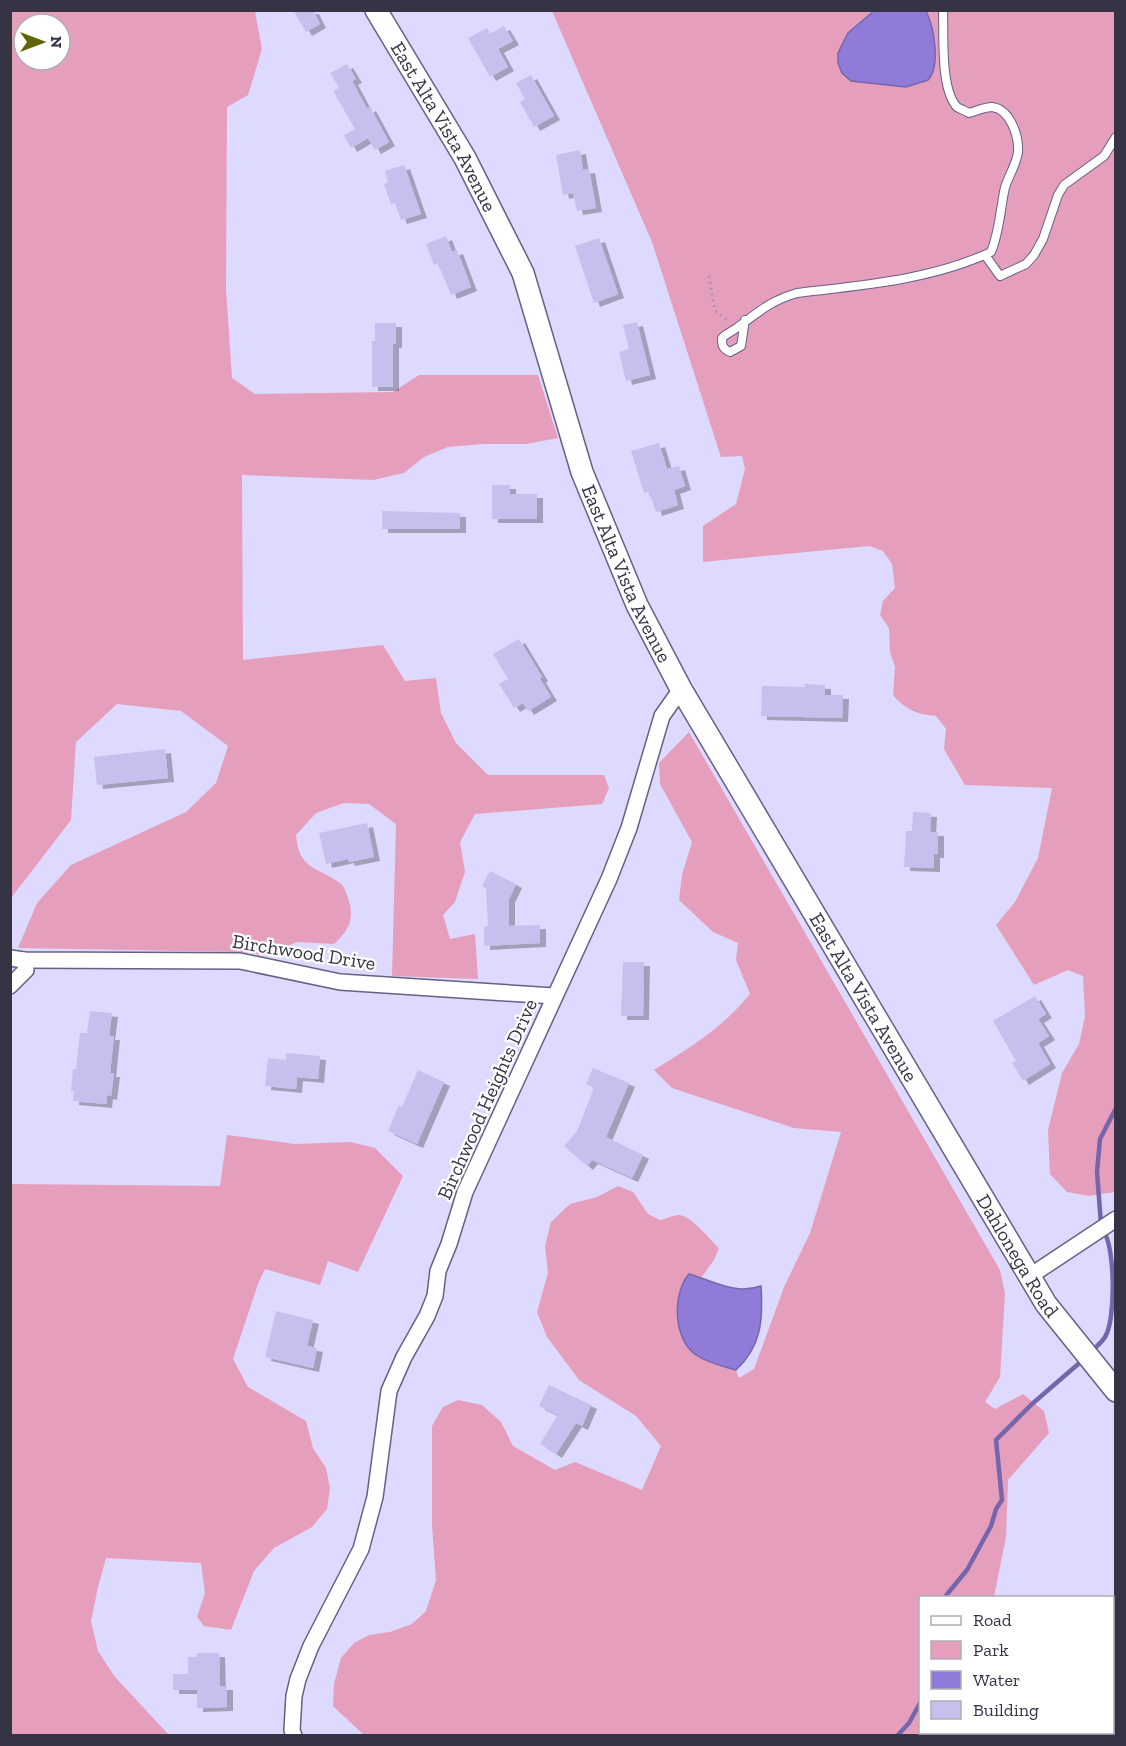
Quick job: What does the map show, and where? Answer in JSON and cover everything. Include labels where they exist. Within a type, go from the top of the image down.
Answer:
[{"type":"main road","name":"East Alta Vista Avenue","points":[[376,10],[465,158],[523,273],[582,472],[637,605],[681,689],[933,1112]]},
{"type":"main road","name":"Dahlonega Road","points":[[933,1112],[1046,1304],[1116,1391]]},
{"type":"street","name":"Birchwood Heights Drive","points":[[294,1736],[292,1730],[294,1696],[298,1679],[310,1646],[361,1549],[375,1497],[389,1391],[435,1296],[438,1271],[465,1192],[609,879],[629,828],[662,716],[681,689]]},
{"type":"street","name":"Birchwood Drive","points":[[17,958],[240,961],[340,982],[554,996]]},
{"type":"street","points":[[10,986],[26,970],[17,958]]},
{"type":"street","points":[[1030,1276],[1116,1219]]},
{"type":"lane","points":[[746,320],[741,346],[730,352],[722,345],[722,338],[746,320],[777,299],[797,293],[937,273],[969,263],[992,252],[996,241],[1004,188],[1018,151],[1009,118],[1001,109],[989,107],[969,113],[957,107],[950,95],[946,76],[944,10]]},
{"type":"lane","points":[[985,255],[1000,276],[1026,264],[1043,239],[1058,195],[1064,185],[1104,156],[1116,137]]},
{"type":"path","points":[[709,276],[715,311],[738,327]]},
{"type":"green space","points":[[11,10],[255,11],[262,49],[248,95],[227,107],[226,289],[232,378],[255,394],[393,392],[419,375],[538,375],[558,438],[526,444],[448,447],[424,457],[404,473],[373,480],[242,475],[243,660],[383,645],[405,681],[436,678],[441,713],[456,743],[488,775],[604,775],[609,788],[602,804],[475,814],[460,842],[465,872],[455,902],[443,915],[450,939],[475,934],[478,979],[392,976],[396,824],[369,804],[344,803],[316,813],[296,835],[301,855],[305,861],[340,883],[347,895],[351,909],[350,922],[334,944],[296,942],[270,956],[242,952],[18,948],[37,903],[71,865],[186,812],[216,783],[228,746],[181,711],[117,704],[76,742],[71,820],[11,898]]},
{"type":"green space","points":[[552,11],[1115,11],[1115,1192],[1089,1196],[1067,1192],[1050,1174],[1048,1130],[1062,1073],[1079,1044],[1085,1016],[1083,976],[1068,970],[1034,985],[996,925],[1015,902],[1038,858],[1052,788],[965,785],[944,749],[946,729],[936,716],[912,710],[893,695],[895,667],[890,652],[889,628],[880,615],[883,601],[895,588],[892,564],[883,551],[869,546],[703,562],[703,526],[736,504],[745,469],[742,456],[721,457],[652,242]]},
{"type":"green space","points":[[689,732],[1000,1270],[1005,1294],[1000,1377],[985,1402],[995,1409],[1023,1394],[1044,1411],[1049,1433],[1008,1480],[1006,1537],[994,1596],[919,1596],[919,1734],[966,1735],[365,1736],[333,1706],[334,1684],[341,1658],[354,1643],[369,1635],[390,1632],[412,1624],[426,1611],[436,1580],[432,1525],[432,1426],[443,1407],[458,1400],[482,1405],[501,1422],[513,1446],[555,1470],[575,1462],[642,1490],[661,1446],[636,1416],[579,1380],[547,1337],[537,1312],[548,1273],[545,1246],[551,1222],[570,1204],[597,1197],[618,1186],[633,1192],[648,1214],[660,1220],[679,1215],[689,1219],[719,1248],[714,1260],[701,1278],[689,1275],[717,1365],[736,1370],[739,1378],[754,1369],[784,1287],[810,1233],[841,1132],[794,1128],[693,1095],[672,1088],[654,1070],[717,1027],[750,994],[736,960],[738,943],[713,932],[679,900],[682,875],[692,842],[660,784],[659,763]]},
{"type":"green space","points":[[227,1135],[295,1144],[351,1142],[375,1148],[403,1176],[358,1272],[328,1261],[320,1285],[265,1269],[233,1359],[248,1387],[306,1421],[313,1448],[326,1468],[330,1488],[327,1509],[312,1527],[274,1548],[254,1571],[231,1630],[204,1626],[197,1617],[205,1593],[201,1563],[106,1558],[91,1621],[98,1651],[115,1677],[169,1735],[11,1735],[11,1184],[220,1186]]},
{"type":"green space","points":[[1115,1633],[1115,1735],[1040,1735],[1114,1734]]},
{"type":"water","points":[[875,10],[926,11],[932,27],[935,46],[934,66],[928,80],[906,87],[851,81],[842,73],[838,63],[838,53],[848,33]]},
{"type":"water","points":[[689,1274],[733,1288],[761,1286],[762,1310],[756,1342],[745,1361],[736,1370],[696,1355],[688,1348],[683,1338],[679,1328],[678,1304],[683,1283]]},
{"type":"building","points":[[293,10],[313,10],[320,24],[306,32]]},
{"type":"building","points":[[504,26],[513,41],[498,49],[508,67],[490,77],[468,38],[487,28],[490,34]]},
{"type":"building","points":[[347,64],[356,79],[352,81],[367,109],[370,107],[389,142],[375,150],[368,138],[351,148],[344,135],[355,129],[333,91],[339,88],[330,73]]},
{"type":"building","points":[[531,75],[554,116],[534,127],[520,102],[525,99],[516,83]]},
{"type":"building","points":[[580,150],[583,170],[589,169],[596,208],[577,211],[573,193],[563,195],[556,155]]},
{"type":"building","points":[[404,165],[421,214],[401,220],[395,203],[391,204],[384,184],[388,182],[385,171]]},
{"type":"building","points":[[446,236],[452,252],[457,250],[471,287],[451,295],[438,263],[434,265],[426,244]]},
{"type":"building","points":[[599,238],[618,294],[594,303],[575,246]]},
{"type":"building","points":[[637,322],[650,375],[626,381],[619,352],[629,349],[623,325]]},
{"type":"building","points":[[375,323],[396,323],[396,344],[393,344],[393,387],[372,387],[372,341],[375,341]]},
{"type":"building","points":[[659,443],[667,469],[679,466],[685,486],[674,490],[678,505],[656,512],[649,492],[644,493],[631,451]]},
{"type":"building","points":[[492,485],[510,485],[510,494],[537,494],[537,519],[492,519]]},
{"type":"building","points":[[382,511],[460,513],[460,529],[382,529]]},
{"type":"building","points":[[519,639],[551,697],[528,711],[523,703],[514,708],[499,684],[508,679],[493,654]]},
{"type":"building","points":[[805,684],[825,685],[825,695],[843,695],[842,718],[761,716],[762,686],[805,687]]},
{"type":"building","points":[[165,749],[168,778],[97,785],[94,757]]},
{"type":"building","points":[[913,812],[931,813],[930,832],[938,832],[938,854],[934,854],[934,868],[904,867],[906,831],[912,831]]},
{"type":"building","points":[[367,823],[374,857],[326,864],[319,833]]},
{"type":"building","points":[[490,871],[516,884],[509,899],[509,926],[540,925],[540,943],[484,946],[484,927],[488,926],[486,888],[482,886]]},
{"type":"building","points":[[623,962],[644,962],[643,1016],[621,1016]]},
{"type":"building","points":[[1035,996],[1046,1014],[1038,1019],[1049,1036],[1038,1043],[1050,1064],[1023,1081],[1012,1063],[1016,1061],[993,1021]]},
{"type":"building","points":[[90,1011],[112,1013],[109,1036],[114,1036],[110,1073],[114,1073],[111,1096],[107,1095],[106,1104],[73,1101],[74,1091],[71,1091],[80,1033],[87,1033]]},
{"type":"building","points":[[286,1053],[320,1056],[318,1079],[297,1077],[296,1089],[265,1086],[268,1058],[286,1060]]},
{"type":"building","points":[[593,1068],[629,1083],[606,1137],[643,1155],[632,1178],[592,1160],[587,1166],[564,1146],[577,1131],[594,1088],[586,1084]]},
{"type":"building","points":[[418,1070],[444,1082],[417,1144],[388,1131],[399,1105],[402,1107]]},
{"type":"building","points":[[276,1311],[313,1320],[307,1346],[317,1348],[313,1368],[265,1357]]},
{"type":"building","points":[[549,1385],[591,1405],[582,1426],[576,1423],[556,1454],[540,1444],[558,1415],[539,1406]]},
{"type":"building","points":[[197,1653],[219,1653],[220,1686],[227,1686],[227,1707],[197,1708],[197,1690],[173,1690],[173,1674],[188,1674],[188,1657],[197,1657]]},
{"type":"waterway","points":[[1101,1224],[1097,1172],[1100,1139],[1116,1108]]},
{"type":"waterway","points":[[1092,1351],[1105,1337],[1111,1316],[1112,1268],[1108,1240],[1104,1232]]},
{"type":"waterway","points":[[946,1596],[967,1570],[1002,1500],[996,1440],[1032,1404],[1084,1359]]},
{"type":"waterway","points":[[897,1736],[909,1723],[919,1705]]}]
